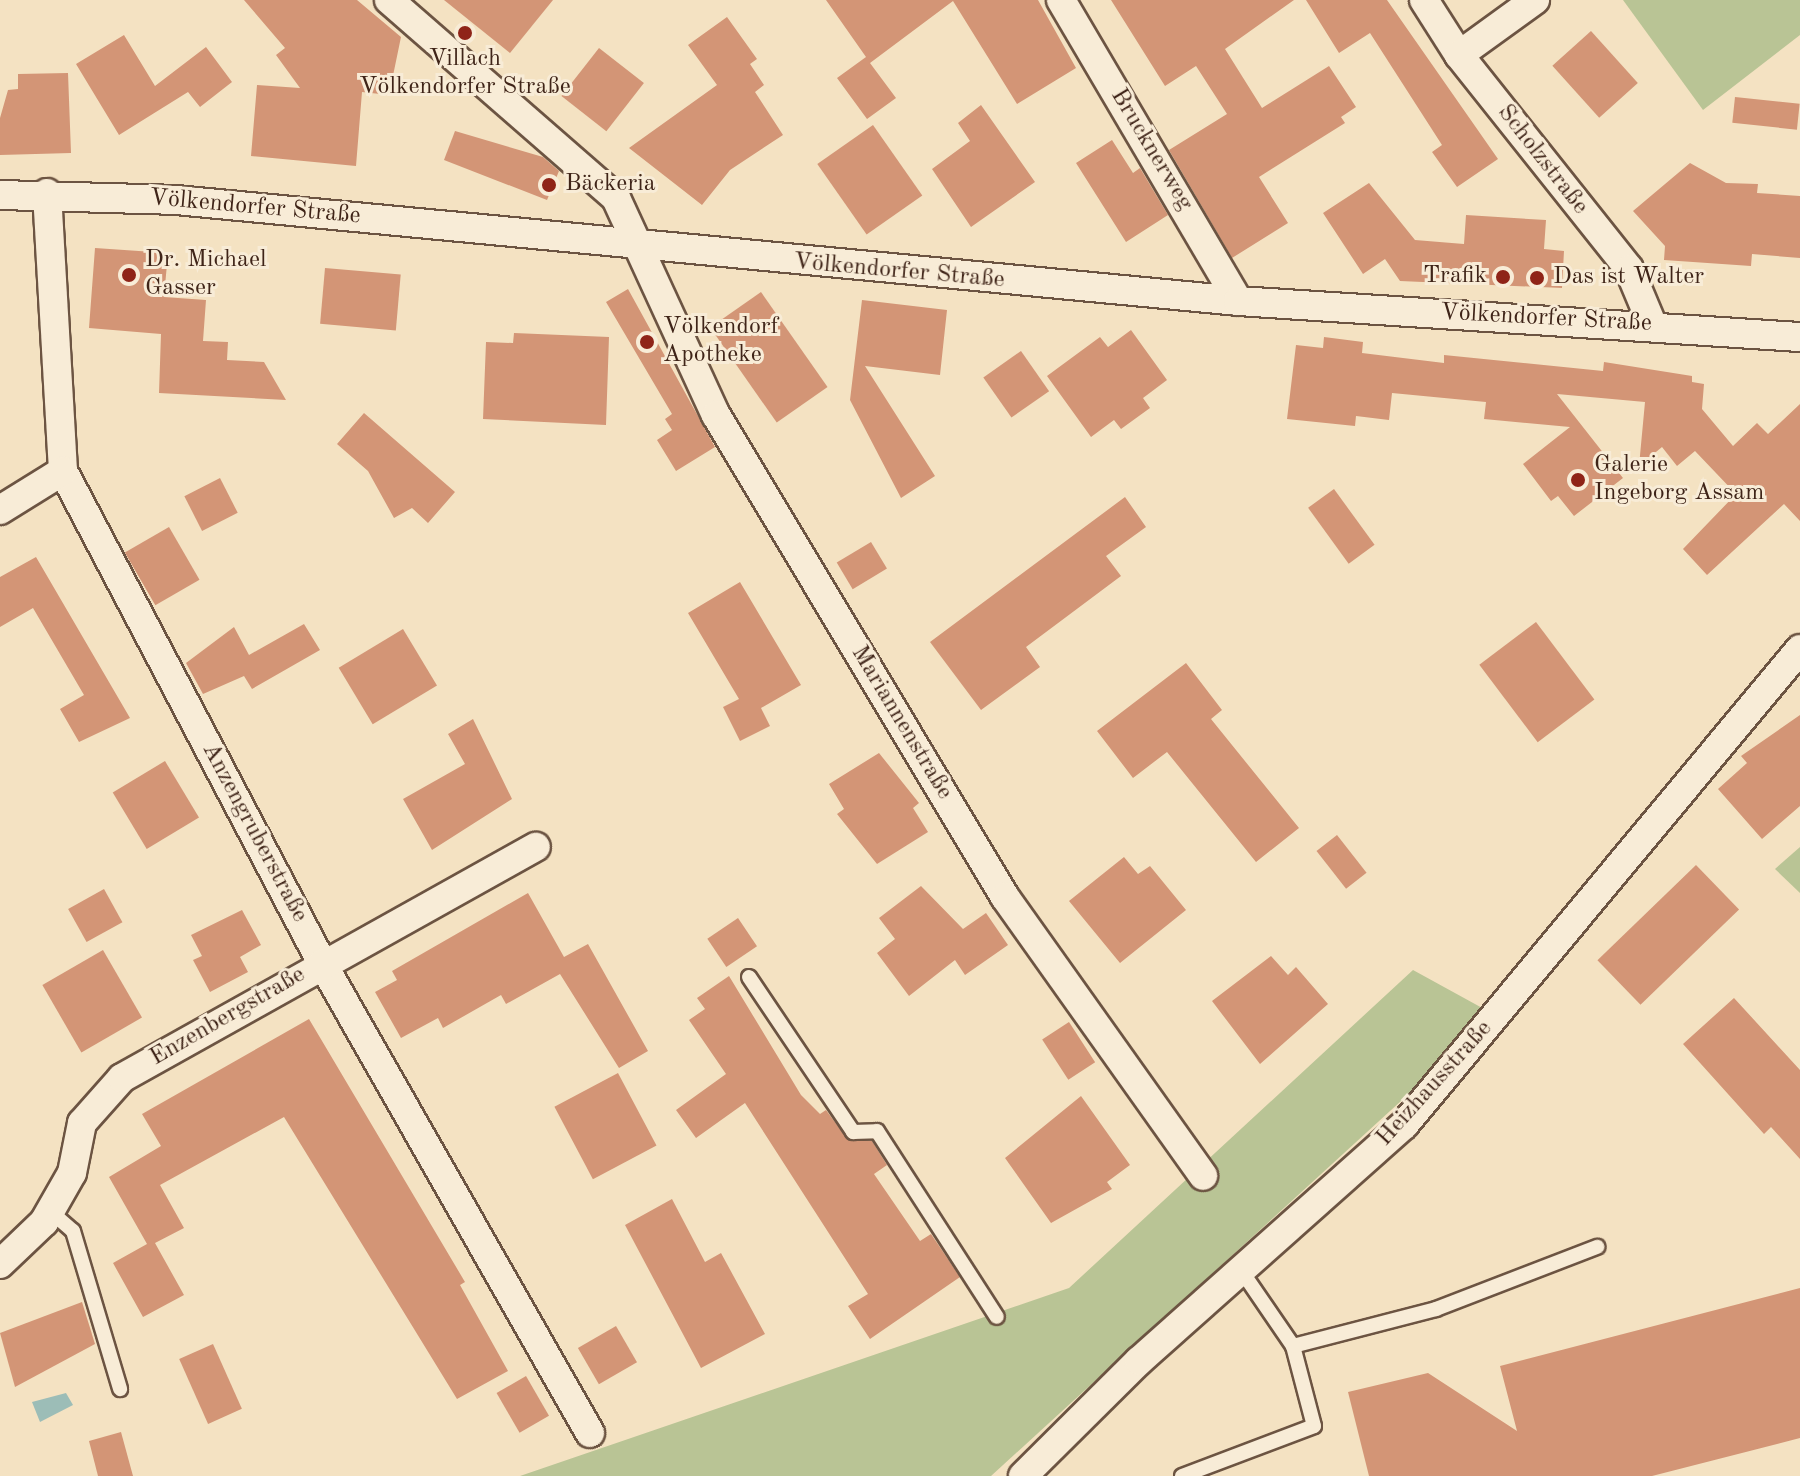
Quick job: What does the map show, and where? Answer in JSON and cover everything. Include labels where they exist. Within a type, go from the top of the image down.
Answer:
[{"type":"street","name":"Mariannenstraße","points":[[389,0],[572,154],[616,198],[636,248],[716,415],[1005,897],[1203,1176]]},
{"type":"street","name":"Brucknerweg","points":[[1061,0],[1238,301]]},
{"type":"street","name":"Scholzstraße","points":[[1424,0],[1459,55],[1629,269],[1652,324]]},
{"type":"street","points":[[1459,55],[1535,0]]},
{"type":"street","name":"Völkendorfer Straße","points":[[0,195],[47,193],[1238,301],[1652,324],[1800,337]]},
{"type":"street","name":"Anzengruberstraße","points":[[47,193],[63,471],[322,963],[590,1433]]},
{"type":"street","points":[[0,510],[63,471]]},
{"type":"street","name":"Heizhausstraße","points":[[1023,1476],[1241,1270],[1404,1125],[1800,649]]},
{"type":"street","name":"Enzenbergstraße","points":[[0,1264],[50,1211],[72,1173],[82,1123],[122,1078],[322,963],[536,847]]},
{"type":"lane","points":[[749,977],[853,1132],[877,1131],[997,1317]]},
{"type":"lane","points":[[50,1211],[73,1231],[120,1389]]},
{"type":"lane","points":[[1293,1346],[1436,1309],[1597,1247]]},
{"type":"lane","points":[[1182,1476],[1314,1426],[1293,1346],[1241,1270]]},
{"type":"green space","points":[[1623,0],[1800,0],[1800,35],[1703,110]]},
{"type":"green space","points":[[1800,847],[1800,893],[1775,869]]},
{"type":"green space","points":[[1413,970],[1495,1015],[991,1476],[520,1476],[1069,1288]]},
{"type":"water","points":[[66,1393],[73,1405],[40,1422],[32,1402]]},
{"type":"building","points":[[244,0],[357,0],[401,37],[389,95],[362,92],[356,166],[251,156],[257,85],[300,88],[276,55],[285,48]]},
{"type":"building","points":[[444,0],[553,0],[510,53]]},
{"type":"building","points":[[826,0],[1038,0],[1076,68],[1017,104],[953,1],[870,63],[896,98],[867,119],[837,78],[866,57]]},
{"type":"building","points":[[1111,0],[1294,0],[1225,49],[1262,108],[1329,66],[1356,107],[1341,117],[1345,123],[1259,177],[1288,223],[1232,258],[1169,150],[1227,114],[1196,66],[1165,86]]},
{"type":"building","points":[[1306,0],[1387,0],[1498,159],[1457,187],[1432,152],[1442,145],[1370,33],[1339,53]]},
{"type":"building","points":[[727,17],[757,59],[750,64],[764,85],[755,92],[783,135],[730,170],[702,205],[629,148],[717,85],[688,45]]},
{"type":"building","points":[[1591,31],[1638,83],[1599,118],[1552,66]]},
{"type":"building","points":[[124,35],[155,86],[206,47],[232,82],[200,107],[188,92],[119,135],[76,64]]},
{"type":"building","points":[[599,48],[644,83],[606,131],[561,96]]},
{"type":"building","points":[[68,73],[71,153],[0,155],[0,118],[8,90],[18,89],[18,74]]},
{"type":"building","points":[[1735,97],[1800,104],[1797,130],[1732,123]]},
{"type":"building","points":[[981,105],[1035,182],[971,227],[932,169],[970,141],[958,123]]},
{"type":"building","points":[[873,125],[922,195],[867,234],[817,164]]},
{"type":"building","points":[[455,131],[543,157],[559,171],[547,200],[444,160]]},
{"type":"building","points":[[1112,140],[1133,173],[1140,168],[1168,215],[1126,242],[1076,163]]},
{"type":"building","points":[[1690,163],[1726,183],[1758,184],[1757,193],[1800,196],[1800,258],[1752,254],[1751,266],[1664,260],[1665,246],[1633,211]]},
{"type":"building","points":[[1369,183],[1415,240],[1464,244],[1466,215],[1546,220],[1544,249],[1564,251],[1562,288],[1400,281],[1385,259],[1363,274],[1323,213]]},
{"type":"building","points":[[95,248],[168,253],[164,297],[206,300],[203,341],[228,342],[227,360],[264,362],[286,400],[159,393],[161,334],[89,328]]},
{"type":"building","points":[[325,268],[401,275],[396,330],[320,324]]},
{"type":"building","name":"Völkendorf Apotheke","points":[[628,289],[715,447],[676,471],[657,440],[672,430],[665,419],[672,414],[606,302]]},
{"type":"building","points":[[761,292],[828,387],[777,423],[710,328]]},
{"type":"building","points":[[862,300],[947,310],[940,375],[865,366],[935,476],[901,498],[850,400]]},
{"type":"building","points":[[1131,330],[1167,380],[1143,398],[1150,408],[1121,429],[1114,420],[1091,437],[1047,376],[1100,337],[1108,347]]},
{"type":"building","points":[[514,333],[609,337],[606,425],[483,419],[486,342],[513,343]]},
{"type":"building","points":[[1324,337],[1363,342],[1362,353],[1444,363],[1444,355],[1603,371],[1604,362],[1692,376],[1692,382],[1704,384],[1702,409],[1733,446],[1757,423],[1768,434],[1800,404],[1800,521],[1784,504],[1707,575],[1683,549],[1736,494],[1695,451],[1677,466],[1662,447],[1639,466],[1645,402],[1557,394],[1623,478],[1574,516],[1558,496],[1551,501],[1523,464],[1570,427],[1484,419],[1486,402],[1392,393],[1389,420],[1356,416],[1355,426],[1287,419],[1296,345],[1323,348]]},
{"type":"building","points":[[1021,351],[1049,391],[1011,418],[983,377]]},
{"type":"building","points":[[364,413],[455,492],[428,523],[412,508],[394,518],[368,471],[337,444]]},
{"type":"building","points":[[220,478],[238,513],[202,531],[184,496]]},
{"type":"building","points":[[1334,489],[1375,545],[1349,564],[1308,508]]},
{"type":"building","points":[[1125,497],[1146,527],[1106,556],[1121,576],[1026,647],[1040,667],[981,710],[930,642]]},
{"type":"building","points":[[169,527],[200,580],[155,605],[125,552]]},
{"type":"building","points":[[871,542],[887,569],[853,589],[837,563]]},
{"type":"building","points":[[36,557],[130,718],[79,742],[60,709],[84,695],[33,608],[0,627],[0,577]]},
{"type":"building","points":[[740,582],[801,685],[761,708],[770,726],[740,741],[723,707],[739,699],[688,613]]},
{"type":"building","points":[[1536,622],[1594,699],[1538,742],[1479,665]]},
{"type":"building","points":[[304,624],[320,650],[252,689],[244,676],[203,694],[186,663],[234,627],[249,655]]},
{"type":"building","points":[[403,629],[437,686],[373,724],[339,668]]},
{"type":"building","points":[[1186,663],[1222,710],[1211,719],[1299,828],[1256,862],[1167,752],[1133,778],[1097,731]]},
{"type":"building","points":[[1800,715],[1800,806],[1762,839],[1718,789],[1747,763],[1741,756]]},
{"type":"building","points":[[473,719],[512,799],[432,850],[403,799],[465,764],[448,734]]},
{"type":"building","points":[[879,753],[919,803],[913,808],[928,832],[877,864],[837,814],[844,809],[829,784]]},
{"type":"building","points":[[165,761],[199,818],[147,849],[113,792]]},
{"type":"building","points":[[1337,835],[1367,873],[1346,889],[1317,851]]},
{"type":"building","points":[[1124,857],[1138,874],[1150,866],[1186,910],[1120,963],[1069,901]]},
{"type":"building","points":[[1696,865],[1739,910],[1641,1005],[1597,960]]},
{"type":"building","points":[[921,886],[963,929],[986,913],[1008,945],[965,975],[955,960],[909,996],[877,953],[895,939],[879,918]]},
{"type":"building","points":[[104,889],[122,922],[87,942],[68,909]]},
{"type":"building","points":[[528,893],[564,957],[588,944],[648,1051],[619,1068],[560,974],[506,1004],[501,995],[443,1028],[438,1018],[401,1038],[375,992],[397,980],[392,971]]},
{"type":"building","points":[[242,910],[261,945],[240,957],[248,972],[210,992],[193,960],[202,956],[191,935]]},
{"type":"building","points":[[738,918],[757,946],[726,967],[707,939]]},
{"type":"building","points":[[103,950],[142,1018],[81,1053],[42,985]]},
{"type":"building","points":[[1271,956],[1288,975],[1296,967],[1328,1004],[1260,1064],[1212,1001]]},
{"type":"building","points":[[729,976],[801,1095],[820,1114],[826,1110],[848,1140],[872,1141],[887,1165],[874,1174],[920,1241],[931,1234],[960,1277],[870,1339],[848,1306],[868,1294],[745,1103],[696,1138],[676,1110],[726,1074],[689,1020],[705,1009],[697,998]]},
{"type":"building","points":[[1734,998],[1800,1070],[1800,1159],[1771,1127],[1764,1134],[1683,1044]]},
{"type":"building","points":[[309,1019],[465,1282],[460,1285],[508,1371],[457,1399],[284,1117],[160,1185],[184,1228],[155,1243],[184,1295],[143,1317],[113,1263],[147,1244],[109,1177],[161,1146],[142,1114]]},
{"type":"building","points":[[1069,1022],[1095,1062],[1068,1080],[1042,1039]]},
{"type":"building","points":[[618,1073],[656,1145],[593,1179],[554,1107]]},
{"type":"building","points":[[1081,1096],[1130,1165],[1107,1182],[1112,1189],[1051,1223],[1005,1158]]},
{"type":"building","points":[[672,1199],[705,1262],[721,1253],[765,1334],[701,1368],[625,1225]]},
{"type":"building","points":[[1800,1288],[1800,1438],[1652,1476],[1369,1476],[1348,1392],[1428,1373],[1517,1431],[1500,1366]]},
{"type":"building","points":[[82,1302],[95,1344],[15,1387],[0,1333]]},
{"type":"building","points":[[616,1326],[637,1362],[599,1384],[578,1348]]},
{"type":"building","points":[[213,1344],[242,1409],[208,1424],[179,1359]]},
{"type":"building","points":[[526,1376],[549,1416],[520,1433],[497,1393]]},
{"type":"building","points":[[121,1432],[133,1476],[98,1476],[89,1441]]},
{"type":"place","name":"Villach Völkendorfer Straße","points":[[465,33]]},
{"type":"place","name":"Bäckeria","points":[[549,185]]},
{"type":"place","name":"Dr. Michael Gasser","points":[[129,275]]},
{"type":"place","name":"Trafik","points":[[1503,277]]},
{"type":"place","name":"Das ist Walter","points":[[1537,278]]},
{"type":"place","name":"Völkendorf Apotheke","points":[[647,342]]},
{"type":"place","name":"Galerie Ingeborg Assam","points":[[1578,480]]}]
